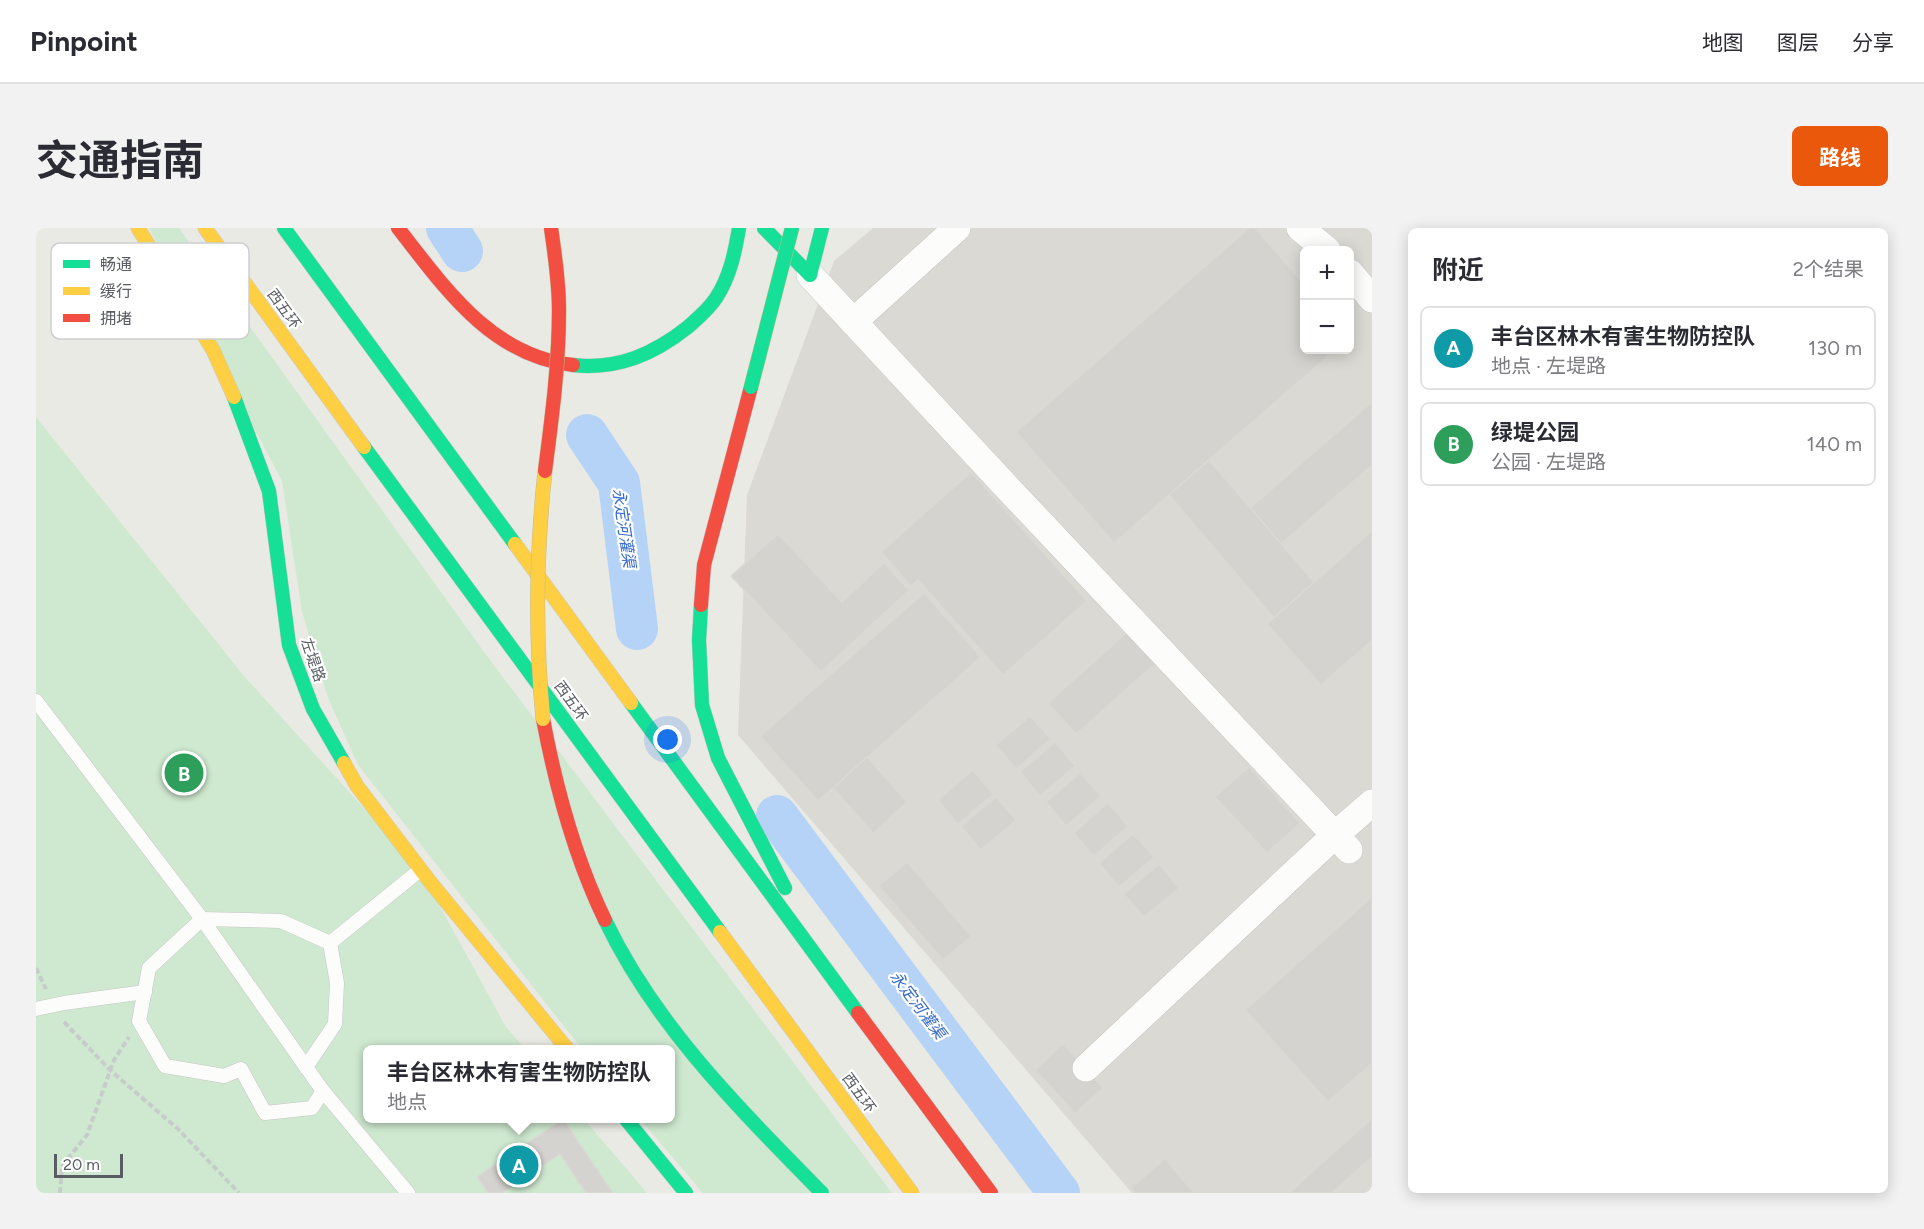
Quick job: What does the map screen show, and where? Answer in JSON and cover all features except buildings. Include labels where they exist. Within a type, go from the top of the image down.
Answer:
[{"type":"main road","name":"左堤路","points":[[138,228],[147,243]]},
{"type":"main road","name":"西五环","points":[[205,228],[216,243]]},
{"type":"main road","points":[[284,228],[991,1193]]},
{"type":"main road","points":[[398,228],[442,284],[489,331],[525,354],[564,365],[598,366],[634,358],[663,346],[712,304],[726,277],[736,248],[739,228]]},
{"type":"main road","points":[[551,228],[558,260],[561,306],[559,357],[538,545],[535,608],[543,719],[552,772],[568,828],[591,890],[619,948],[652,1002],[690,1051],[822,1193]]},
{"type":"main road","points":[[764,228],[810,275]]},
{"type":"main road","points":[[778,282],[780,228]]},
{"type":"main road","points":[[792,228],[704,565],[699,640],[702,705],[718,758],[833,980]]},
{"type":"main road","points":[[810,275],[822,228]]},
{"type":"main road","name":"西五环","points":[[249,289],[430,539],[912,1193]]},
{"type":"main road","name":"左堤路","points":[[206,339],[244,420],[269,491],[289,645],[313,709],[357,786],[420,870],[564,1045]]},
{"type":"main road","points":[[628,1123],[686,1193]]},
{"type":"street","points":[[853,322],[957,228]]},
{"type":"street","points":[[1300,228],[1322,246]]},
{"type":"street","points":[[810,275],[1342,842]]},
{"type":"street","points":[[1354,278],[1372,299]]},
{"type":"street","points":[[1086,1068],[1342,842],[1372,803]]},
{"type":"lane","points":[[36,701],[202,919],[323,1091],[408,1193]]},
{"type":"lane","points":[[330,943],[420,870]]},
{"type":"lane","points":[[323,1091],[312,1108],[265,1113],[241,1070],[224,1076],[165,1066],[139,1021],[149,968],[202,919],[281,921],[330,943]]},
{"type":"lane","points":[[306,1067],[334,1024],[337,983],[330,943]]},
{"type":"lane","points":[[36,1009],[145,992]]},
{"type":"path","points":[[36,968],[60,1018],[110,1070],[178,1129],[240,1193]]},
{"type":"path","points":[[60,1193],[62,1166],[87,1135],[114,1060],[139,1021]]},
{"type":"shaded area","points":[[873,228],[1372,228],[1372,1193],[1132,1193],[738,735],[747,495],[834,261]]},
{"type":"green space","points":[[149,228],[179,228],[190,243],[157,243]]},
{"type":"green space","points":[[249,325],[487,656],[892,1193],[703,1193],[643,1123],[675,1123],[675,1045],[579,1045],[358,765],[328,698],[302,612],[282,481],[207,339],[249,339]]},
{"type":"green space","points":[[36,417],[244,676],[420,870],[506,1027],[522,1045],[363,1045],[363,1123],[587,1123],[647,1193],[36,1193]]},
{"type":"waterway","name":"永定河灌渠","points":[[447,228],[462,251]]},
{"type":"waterway","name":"永定河灌渠","points":[[587,435],[619,483],[637,629]]},
{"type":"waterway","name":"永定河灌渠","points":[[777,816],[1059,1193]]},
{"type":"traffic: fast","points":[[284,228],[515,544]]},
{"type":"traffic: fast","points":[[573,365],[605,365],[635,358],[662,345],[688,327],[710,306],[721,290],[731,264],[739,228]]},
{"type":"traffic: fast","points":[[764,228],[810,275]]},
{"type":"traffic: fast","points":[[751,387],[792,228]]},
{"type":"traffic: fast","points":[[810,275],[822,228]]},
{"type":"traffic: fast","points":[[234,397],[269,491],[289,645],[313,709],[344,763]]},
{"type":"traffic: fast","points":[[364,447],[720,932]]},
{"type":"traffic: fast","points":[[701,605],[699,640],[702,705],[718,758],[785,888]]},
{"type":"traffic: fast","points":[[631,703],[858,1013]]},
{"type":"traffic: fast","points":[[605,920],[626,959],[674,1031],[731,1098],[822,1193]]},
{"type":"traffic: fast","points":[[629,1123],[686,1193]]},
{"type":"traffic: slow","points":[[138,228],[147,243]]},
{"type":"traffic: slow","points":[[205,228],[216,243]]},
{"type":"traffic: slow","points":[[249,289],[364,447]]},
{"type":"traffic: slow","points":[[206,339],[234,397]]},
{"type":"traffic: slow","points":[[543,719],[538,595],[545,471]]},
{"type":"traffic: slow","points":[[515,544],[631,703]]},
{"type":"traffic: slow","points":[[344,763],[357,786],[431,883],[564,1045]]},
{"type":"traffic: slow","points":[[720,932],[912,1193]]},
{"type":"traffic: jam","points":[[398,228],[452,295],[494,334],[544,359],[573,365]]},
{"type":"traffic: jam","points":[[545,471],[555,390],[559,330],[558,290],[551,228]]},
{"type":"traffic: jam","points":[[701,605],[704,565],[751,387]]},
{"type":"traffic: jam","points":[[543,719],[567,821],[584,871],[605,920]]},
{"type":"traffic: jam","points":[[858,1013],[991,1193]]},
{"type":"place","name":"绿堤公园","points":[[184,773]]},
{"type":"place","name":"丰台区林木有害生物防控队","points":[[519,1165]]}]
